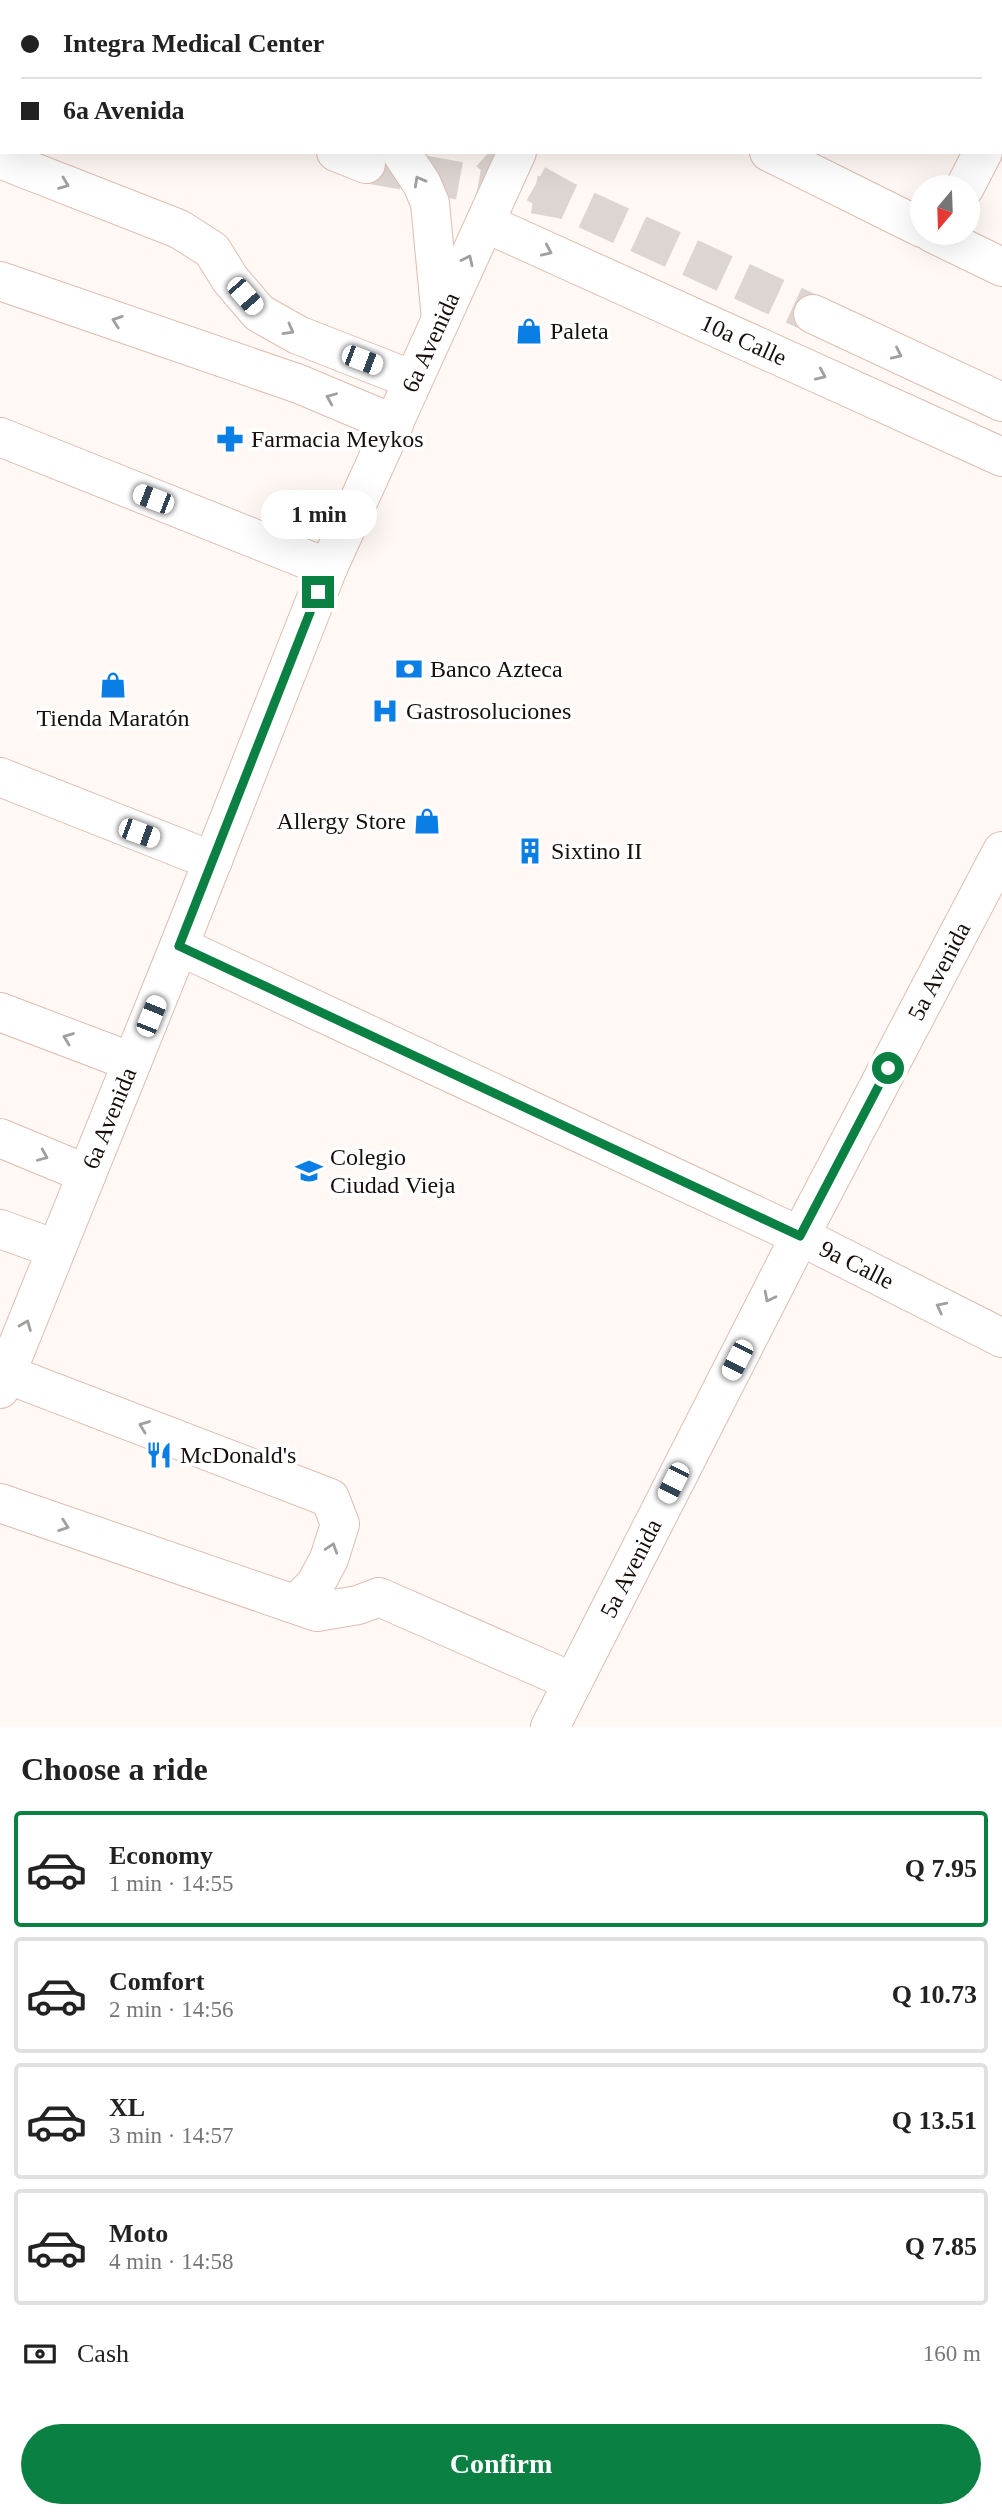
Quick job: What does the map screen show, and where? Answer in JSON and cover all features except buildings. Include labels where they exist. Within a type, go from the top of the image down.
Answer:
[{"type":"main road","name":"6a Avenida","points":[[3,1381],[328,568],[516,154]]},
{"type":"main road","points":[[778,154],[825,165],[910,217]]},
{"type":"main road","points":[[971,175],[982,154]]},
{"type":"main road","points":[[368,156],[422,184],[430,203],[441,319]]},
{"type":"main road","points":[[0,159],[179,229],[212,250],[230,279],[259,313],[298,335],[413,380]]},
{"type":"main road","name":"10a Calle","points":[[485,223],[1002,457]]},
{"type":"main road","points":[[960,245],[1002,267]]},
{"type":"main road","points":[[0,281],[299,384],[394,424]]},
{"type":"main road","points":[[813,314],[1002,402]]},
{"type":"main road","points":[[0,437],[328,568]]},
{"type":"main road","points":[[0,777],[213,861]]},
{"type":"main road","name":"5a Avenida","points":[[550,1727],[800,1236],[1002,851]]},
{"type":"main road","name":"9a Calle","points":[[179,946],[800,1236],[1002,1338]]},
{"type":"main road","points":[[0,1012],[132,1062]]},
{"type":"main road","points":[[0,1138],[87,1174]]},
{"type":"main road","points":[[0,1229],[56,1250]]},
{"type":"main road","points":[[3,1381],[330,1498],[340,1524],[329,1559],[315,1585],[296,1604]]},
{"type":"main road","points":[[0,1503],[317,1612],[358,1605],[379,1597],[573,1682]]},
{"type":"tunnel","points":[[491,154],[506,167],[565,200],[813,314]]},
{"type":"tunnel","points":[[366,164],[565,200]]},
{"type":"place","name":"Paleta","points":[[529,331]]},
{"type":"place","name":"Farmacia Meykos","points":[[230,439]]},
{"type":"place","name":"Banco Azteca","points":[[409,669]]},
{"type":"place","name":"Tienda Maratón","points":[[113,685]]},
{"type":"place","name":"Gastrosoluciones","points":[[385,711]]},
{"type":"place","name":"Allergy Store","points":[[427,821]]},
{"type":"place","name":"Sixtino II","points":[[530,851]]},
{"type":"place","name":"Colegio Ciudad Vieja","points":[[309,1171]]},
{"type":"place","name":"McDonald's","points":[[159,1455]]},
{"type":"route","points":[[318,592],[179,946],[800,1236],[888,1068]]}]
